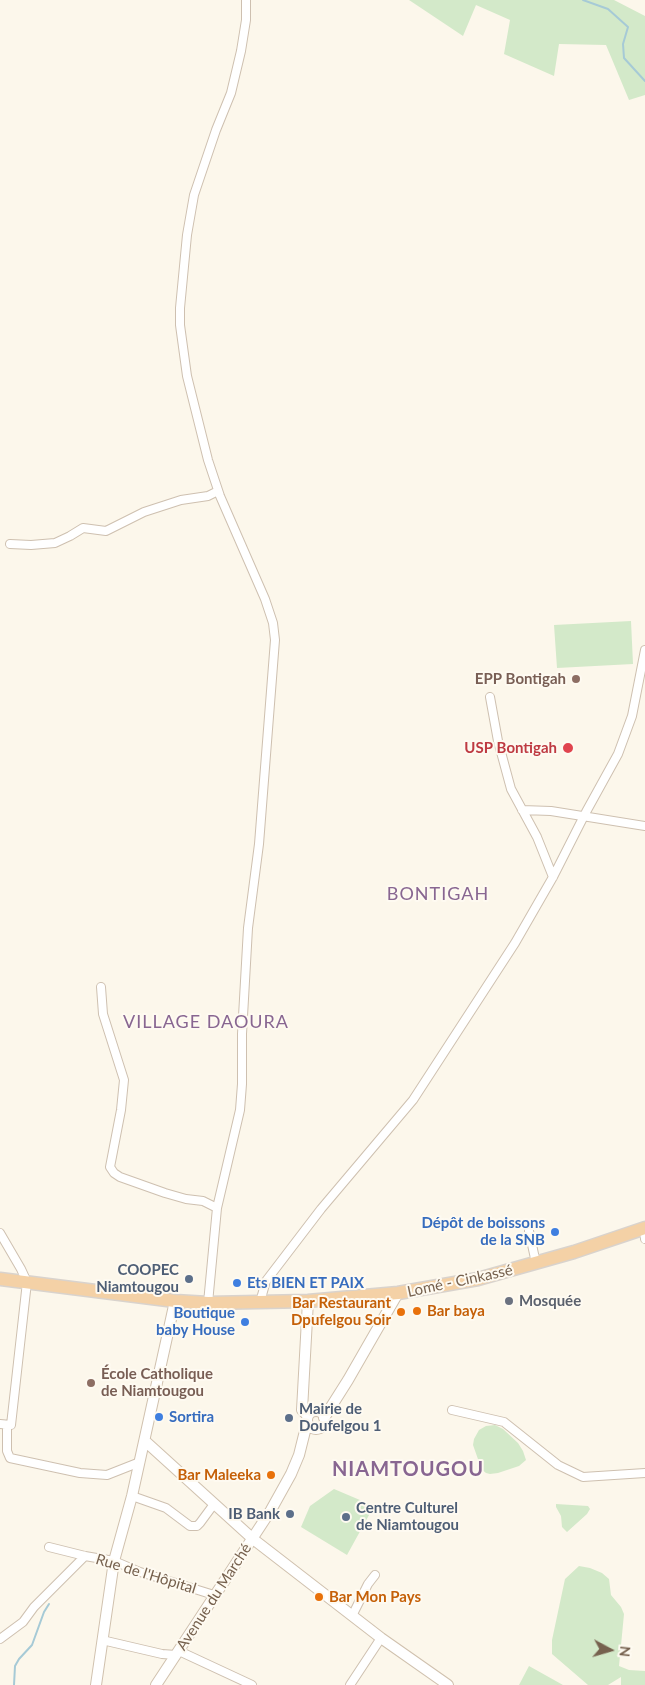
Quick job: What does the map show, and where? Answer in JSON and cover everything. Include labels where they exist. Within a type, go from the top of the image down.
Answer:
[{"type":"highway","name":"Lomé - Cinkassé","points":[[0,1280],[175,1301],[208,1303],[308,1301],[398,1293],[440,1287],[478,1279],[645,1232]]},
{"type":"main road","points":[[324,1418],[398,1293]]},
{"type":"main road","points":[[96,1685],[114,1561],[145,1441],[175,1301]]},
{"type":"main road","points":[[307,1419],[313,1411],[316,1411],[323,1414],[324,1424],[318,1429],[311,1428],[302,1410],[308,1301]]},
{"type":"main road","name":"Avenue du Marché","points":[[156,1685],[253,1539],[291,1474],[299,1455],[307,1419]]},
{"type":"main road","name":"Avenue du Marché","points":[[299,1455],[318,1429]]},
{"type":"main road","points":[[145,1441],[253,1539],[352,1616],[445,1684]]},
{"type":"street","points":[[208,1303],[217,1208],[240,1110],[248,928],[259,844],[275,640],[273,623],[266,599],[218,491],[208,460],[187,376],[180,325],[180,308],[187,236],[194,194],[216,130],[231,94],[246,20],[246,0]]},
{"type":"street","points":[[10,544],[46,545],[70,536],[83,528],[106,531],[144,512],[181,500],[208,496],[218,491]]},
{"type":"street","points":[[260,1302],[266,1281],[304,1230],[413,1100],[490,983],[553,878],[583,817],[618,754],[632,716],[645,653]]},
{"type":"street","points":[[490,697],[492,718],[511,789],[537,837],[553,878]]},
{"type":"street","points":[[522,810],[551,811],[645,826]]},
{"type":"street","points":[[101,987],[103,1014],[124,1080],[121,1110],[110,1167],[120,1177],[165,1193],[202,1201],[217,1208]]},
{"type":"street","points":[[529,1231],[536,1263]]},
{"type":"street","points":[[0,1233],[27,1282],[11,1425],[3,1424],[7,1451],[10,1458],[80,1473],[107,1475],[140,1462]]},
{"type":"street","points":[[452,1410],[504,1422],[558,1465],[583,1477],[645,1473]]},
{"type":"street","points":[[132,1496],[166,1508],[190,1526],[197,1526],[214,1504]]},
{"type":"street","name":"Rue de l'Hôpital","points":[[49,1547],[114,1561],[140,1572],[214,1595]]},
{"type":"street","points":[[0,1639],[23,1622],[34,1607],[86,1556]]},
{"type":"street","points":[[352,1616],[368,1584],[375,1576]]},
{"type":"street","points":[[350,1685],[382,1638]]},
{"type":"street","points":[[102,1640],[162,1654],[177,1653],[252,1685]]},
{"type":"green space","points":[[409,0],[614,0],[645,16],[645,95],[629,100],[606,45],[559,44],[554,76],[504,54],[510,20],[476,5],[463,36]]},
{"type":"green space","points":[[631,621],[633,664],[557,668],[554,625]]},
{"type":"green space","points":[[495,1425],[503,1429],[518,1443],[526,1460],[519,1466],[490,1474],[479,1467],[473,1445],[479,1430],[486,1426]]},
{"type":"green space","points":[[334,1489],[374,1506],[347,1555],[301,1527],[310,1506]]},
{"type":"green space","points":[[556,1504],[588,1506],[590,1509],[567,1532],[562,1527],[561,1516]]},
{"type":"green space","points":[[579,1566],[602,1573],[609,1579],[611,1595],[624,1614],[619,1666],[629,1670],[645,1671],[645,1685],[621,1685],[621,1677],[608,1685],[588,1685],[552,1654],[552,1640],[565,1579]]},
{"type":"green space","points":[[529,1666],[563,1685],[519,1685]]},
{"type":"waterway","points":[[583,0],[608,9],[628,27],[623,44],[624,58],[645,81]]},
{"type":"waterway","points":[[14,1685],[15,1666],[32,1645],[44,1612],[49,1604]]},
{"type":"place","name":"EPP Bontigah","points":[[576,679]]},
{"type":"place","name":"USP Bontigah","points":[[568,748]]},
{"type":"place","name":"Dépôt de boissons de la SNB","points":[[555,1232]]},
{"type":"place","name":"COOPEC Niamtougou","points":[[189,1279]]},
{"type":"place","name":"Ets BIEN ET PAIX","points":[[237,1283]]},
{"type":"place","name":"Mosquée","points":[[509,1301]]},
{"type":"place","name":"Bar baya","points":[[417,1311]]},
{"type":"place","name":"Bar Restaurant Dpufelgou Soir","points":[[401,1312]]},
{"type":"place","name":"Boutique baby House","points":[[245,1322]]},
{"type":"place","name":"École Catholique de Niamtougou","points":[[91,1383]]},
{"type":"place","name":"Sortira","points":[[159,1417]]},
{"type":"place","name":"Mairie de Doufelgou 1","points":[[289,1418]]},
{"type":"place","name":"Bar Maleeka","points":[[271,1475]]},
{"type":"place","name":"IB Bank","points":[[290,1514]]},
{"type":"place","name":"Centre Culturel de Niamtougou","points":[[346,1517]]},
{"type":"place","name":"Bar Mon Pays","points":[[319,1597]]},
{"type":"district","name":"BONTIGAH","points":[[438,894]]},
{"type":"district","name":"VILLAGE DAOURA","points":[[206,1022]]},
{"type":"district","name":"NIAMTOUGOU","points":[[408,1470]]}]
